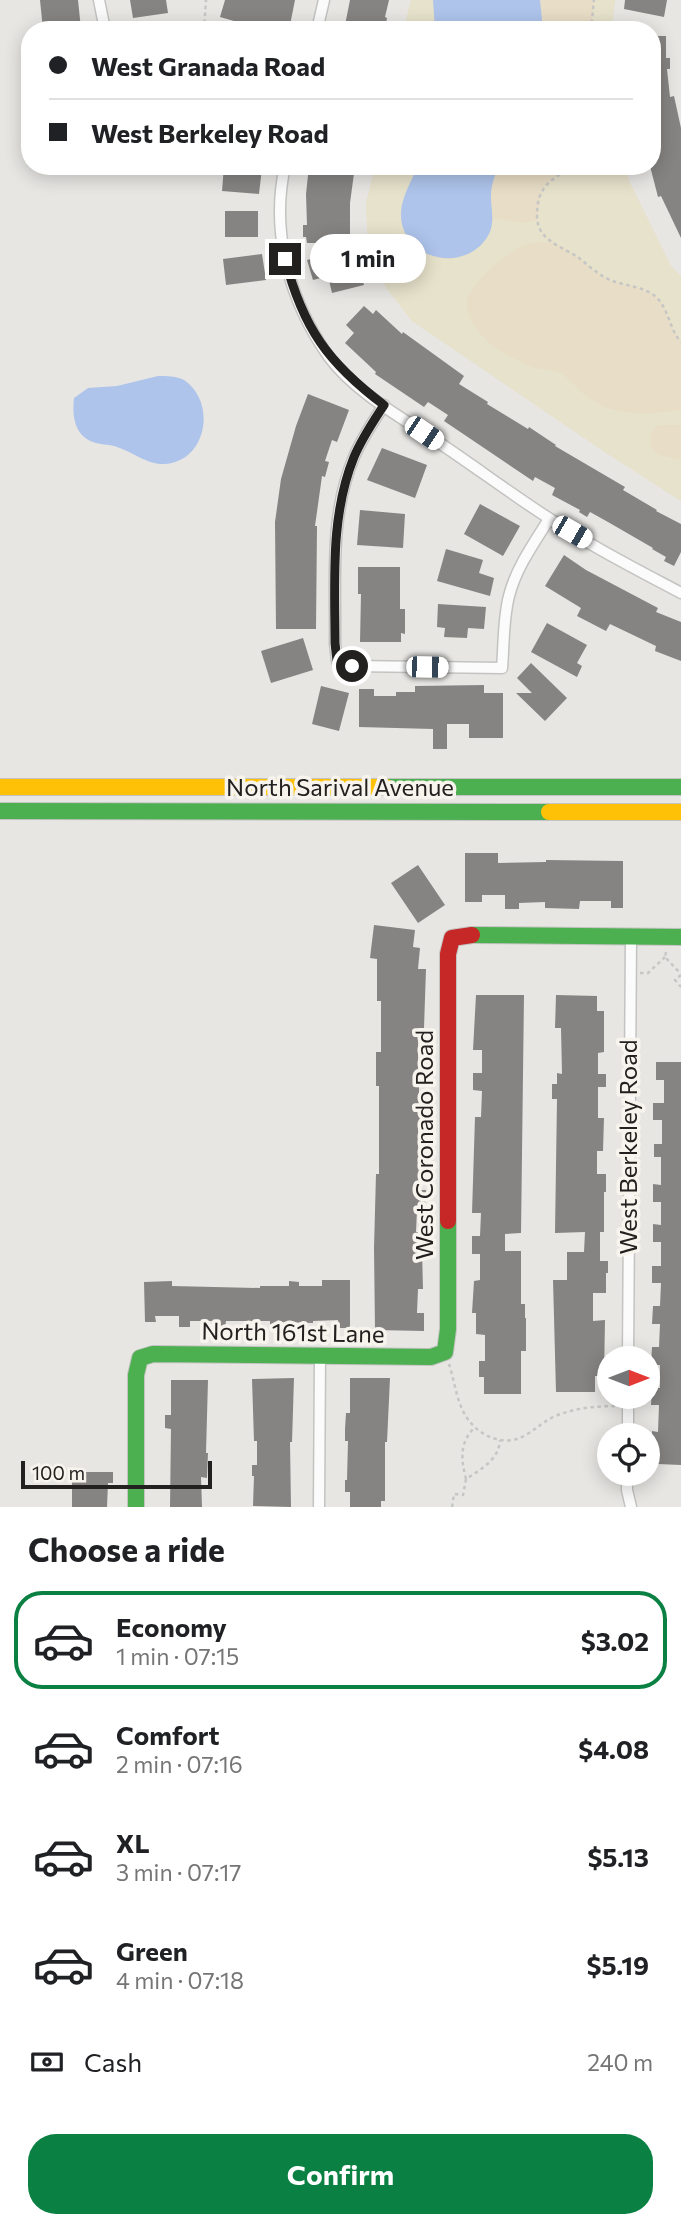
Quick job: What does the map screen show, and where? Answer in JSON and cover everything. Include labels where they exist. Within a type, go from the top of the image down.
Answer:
[{"type":"main road","name":"North Sarival Avenue","points":[[0,786],[681,787]]},
{"type":"main road","name":"North Sarival Avenue","points":[[0,811],[681,812]]},
{"type":"main road","name":"West Coronado Road","points":[[445,1352],[448,1329],[448,954],[452,938],[466,935],[631,937]]},
{"type":"main road","points":[[631,937],[674,937]]},
{"type":"main road","name":"North 161st Lane","points":[[136,1507],[136,1375],[140,1358],[153,1354],[431,1357],[445,1352]]},
{"type":"street","points":[[99,0],[103,21]]},
{"type":"street","points":[[319,21],[324,0]]},
{"type":"street","points":[[284,175],[279,220],[292,285],[301,308],[330,358],[344,373],[384,405],[549,519],[681,593]]},
{"type":"street","points":[[384,405],[355,454],[341,494],[336,534],[337,661],[352,666],[502,667],[508,597],[520,566],[549,519]]},
{"type":"street","name":"West Berkeley Road","points":[[628,1346],[631,937]]},
{"type":"street","points":[[319,1507],[320,1355]]},
{"type":"street","points":[[627,1486],[631,1507]]},
{"type":"path","points":[[205,21],[206,0]]},
{"type":"path","points":[[592,21],[594,0]]},
{"type":"path","points":[[559,175],[542,190],[537,211],[540,232],[606,278],[654,295],[662,304],[674,334],[681,342]]},
{"type":"path","points":[[631,973],[648,973],[665,957],[674,937]]},
{"type":"path","points":[[665,957],[681,974],[676,980],[681,987]]},
{"type":"path","points":[[445,1352],[461,1408],[475,1427],[487,1437],[500,1440],[518,1439],[540,1424],[573,1410],[597,1406]]},
{"type":"path","points":[[452,1507],[454,1494],[463,1495],[466,1479],[462,1452],[468,1434],[475,1427]]},
{"type":"path","points":[[466,1479],[498,1452],[500,1440]]},
{"type":"shaded area","points":[[411,0],[615,0],[612,21],[406,21]]},
{"type":"shaded area","points":[[373,175],[628,175],[671,266],[681,276],[681,501],[412,321],[382,282],[368,242],[366,205]]},
{"type":"sand","points":[[411,0],[433,0],[434,21],[406,21]]},
{"type":"sand","points":[[594,0],[615,0],[612,21],[592,21]]},
{"type":"sand","points":[[373,175],[414,175],[404,203],[403,227],[416,247],[433,256],[450,259],[456,258],[470,247],[492,224],[493,218],[523,223],[537,220],[542,190],[559,175],[628,175],[671,266],[681,276],[681,342],[663,305],[654,295],[606,278],[563,247],[548,242],[515,249],[481,278],[469,295],[467,307],[475,327],[490,343],[527,365],[561,373],[599,404],[610,409],[634,413],[681,410],[681,425],[658,425],[650,439],[657,454],[681,460],[681,501],[412,321],[382,282],[368,242],[366,205]]},
{"type":"water","points":[[433,0],[540,0],[542,21],[434,21]]},
{"type":"water","points":[[414,175],[496,175],[491,192],[491,228],[486,239],[475,250],[461,256],[433,256],[420,250],[403,228],[401,212],[405,194]]},
{"type":"water","points":[[158,376],[184,380],[201,402],[203,429],[190,453],[179,460],[158,464],[114,446],[98,444],[82,435],[74,418],[74,398],[88,388],[117,386]]},
{"type":"building","points":[[40,0],[78,0],[80,21],[42,21]]},
{"type":"building","points":[[130,0],[166,0],[168,13],[133,18]]},
{"type":"building","points":[[225,0],[295,0],[291,21],[234,21],[220,17]]},
{"type":"building","points":[[350,0],[389,0],[386,21],[346,21]]},
{"type":"building","points":[[625,0],[667,0],[664,17],[624,9]]},
{"type":"building","points":[[661,36],[666,36],[666,58],[670,58],[670,69],[667,69],[670,97],[674,96],[681,128],[681,238],[661,196],[658,197],[652,175],[661,175]]},
{"type":"building","points":[[223,175],[261,175],[259,194],[222,191]]},
{"type":"building","points":[[308,175],[354,175],[350,203],[350,243],[307,243],[306,237],[303,237],[303,225],[307,225]]},
{"type":"building","points":[[225,211],[258,211],[258,237],[225,237]]},
{"type":"building","points":[[354,248],[364,285],[332,293],[328,276],[313,280],[307,260]]},
{"type":"building","points":[[262,254],[266,280],[226,285],[223,259]]},
{"type":"building","points":[[364,306],[373,314],[376,310],[402,334],[403,332],[464,376],[459,384],[488,402],[487,404],[528,429],[529,427],[555,446],[625,487],[623,490],[681,524],[681,552],[674,566],[664,561],[666,557],[653,548],[590,512],[587,517],[579,512],[580,510],[552,495],[555,488],[535,477],[533,481],[444,421],[448,415],[428,402],[424,407],[375,374],[376,372],[345,343],[354,333],[346,325]]},
{"type":"building","points":[[308,394],[349,410],[337,442],[332,440],[325,461],[329,462],[325,477],[322,476],[315,526],[316,629],[276,629],[275,522],[281,479]]},
{"type":"building","points":[[382,448],[427,465],[415,498],[367,480]]},
{"type":"building","points":[[480,504],[520,526],[503,556],[464,534]]},
{"type":"building","points":[[360,510],[405,514],[403,548],[357,545]]},
{"type":"building","points":[[446,549],[483,560],[479,573],[494,578],[490,596],[437,581]]},
{"type":"building","points":[[564,555],[586,570],[658,608],[656,612],[681,622],[681,661],[655,651],[656,646],[610,624],[606,631],[577,616],[581,608],[545,586]]},
{"type":"building","points":[[358,567],[400,567],[400,609],[405,609],[405,634],[401,633],[401,642],[360,642],[361,594],[358,594]]},
{"type":"building","points":[[438,604],[486,607],[484,629],[468,628],[467,638],[444,637],[445,628],[437,627]]},
{"type":"building","points":[[547,623],[587,645],[577,663],[582,666],[577,677],[531,652]]},
{"type":"building","points":[[303,638],[313,670],[271,683],[261,651]]},
{"type":"building","points":[[531,663],[567,698],[545,721],[516,693],[532,693],[517,678]]},
{"type":"building","points":[[484,685],[484,693],[503,693],[503,738],[469,738],[469,724],[447,724],[447,749],[433,749],[433,729],[359,727],[359,689],[374,689],[374,696],[396,696],[396,692],[415,692],[415,686]]},
{"type":"building","points":[[321,686],[349,693],[339,731],[312,724]]},
{"type":"building","points":[[465,853],[498,853],[498,863],[546,860],[623,861],[623,908],[611,908],[611,901],[580,901],[579,909],[545,908],[545,902],[519,903],[519,909],[505,909],[505,895],[482,895],[482,902],[465,902]]},
{"type":"building","points":[[418,865],[445,905],[418,923],[391,883]]},
{"type":"building","points":[[374,925],[415,930],[413,947],[420,948],[418,969],[426,969],[424,1028],[418,1028],[418,1069],[426,1069],[426,1087],[419,1087],[419,1113],[427,1113],[427,1127],[418,1127],[418,1152],[425,1152],[425,1164],[419,1164],[418,1190],[426,1190],[425,1209],[417,1209],[416,1232],[425,1232],[425,1250],[422,1250],[423,1289],[418,1289],[417,1313],[424,1313],[424,1331],[375,1330],[374,1248],[376,1174],[379,1174],[379,1086],[376,1086],[376,1052],[381,1052],[381,1001],[377,1001],[377,959],[370,958]]},
{"type":"building","points":[[476,995],[524,995],[521,1233],[505,1234],[505,1251],[521,1251],[521,1304],[525,1304],[526,1351],[521,1351],[521,1394],[484,1394],[484,1377],[479,1377],[479,1361],[485,1361],[485,1335],[476,1334],[476,1313],[472,1313],[474,1281],[480,1280],[480,1254],[472,1254],[472,1236],[480,1236],[481,1213],[472,1213],[475,1117],[481,1117],[482,1091],[473,1090],[473,1073],[482,1073],[482,1050],[473,1050]]},
{"type":"building","points":[[556,995],[597,996],[597,1011],[604,1011],[604,1052],[598,1053],[598,1074],[606,1074],[606,1087],[598,1087],[598,1118],[604,1118],[603,1151],[597,1151],[597,1174],[606,1174],[600,1261],[608,1261],[608,1273],[606,1293],[593,1293],[593,1321],[605,1320],[605,1346],[597,1346],[595,1392],[556,1392],[553,1280],[567,1280],[567,1252],[584,1252],[585,1232],[555,1233],[557,1099],[552,1099],[552,1084],[557,1084],[557,1073],[562,1074],[561,1028],[555,1028]]},
{"type":"building","points":[[656,1062],[681,1062],[681,1465],[660,1464],[660,1324],[652,1324],[653,1306],[660,1306],[661,1283],[652,1283],[652,1266],[661,1266],[661,1242],[653,1242],[653,1224],[661,1225],[661,1202],[653,1202],[653,1184],[661,1185],[661,1157],[654,1157],[654,1144],[662,1144],[662,1120],[653,1120],[653,1103],[664,1103],[664,1080],[656,1080]]},
{"type":"building","points":[[322,1280],[350,1280],[350,1328],[338,1328],[338,1320],[313,1323],[279,1322],[280,1327],[270,1327],[270,1321],[226,1321],[225,1328],[214,1327],[214,1321],[190,1321],[190,1327],[179,1327],[179,1316],[155,1316],[156,1322],[145,1322],[144,1282],[172,1281],[172,1286],[260,1288],[289,1286],[289,1281],[299,1282],[299,1286],[322,1286]]},
{"type":"building","points":[[294,1378],[290,1442],[291,1507],[253,1506],[252,1465],[257,1465],[257,1441],[254,1441],[252,1379]]},
{"type":"building","points":[[350,1378],[390,1378],[385,1442],[385,1501],[381,1501],[381,1507],[350,1507],[350,1492],[345,1492],[348,1441],[345,1441],[345,1429],[346,1413],[350,1413]]},
{"type":"building","points":[[171,1380],[208,1380],[207,1478],[201,1477],[202,1507],[170,1507],[171,1429],[165,1428],[165,1415],[171,1415]]},
{"type":"building","points":[[72,1472],[113,1472],[113,1483],[108,1483],[107,1507],[72,1507]]},
{"type":"traffic: fast","points":[[386,787],[681,787]]},
{"type":"traffic: fast","points":[[0,811],[549,812]]},
{"type":"traffic: fast","points":[[472,935],[681,937]]},
{"type":"traffic: fast","points":[[136,1507],[136,1375],[140,1358],[153,1354],[431,1357],[445,1352],[448,1329],[448,1221]]},
{"type":"traffic: slow","points":[[0,787],[386,787]]},
{"type":"traffic: slow","points":[[549,812],[681,812]]},
{"type":"traffic: jam","points":[[448,1221],[448,954],[452,938],[472,935]]},
{"type":"route","points":[[285,259],[301,308],[330,358],[360,387],[384,405],[355,454],[341,494],[337,517],[335,643],[337,661],[352,666]]}]
